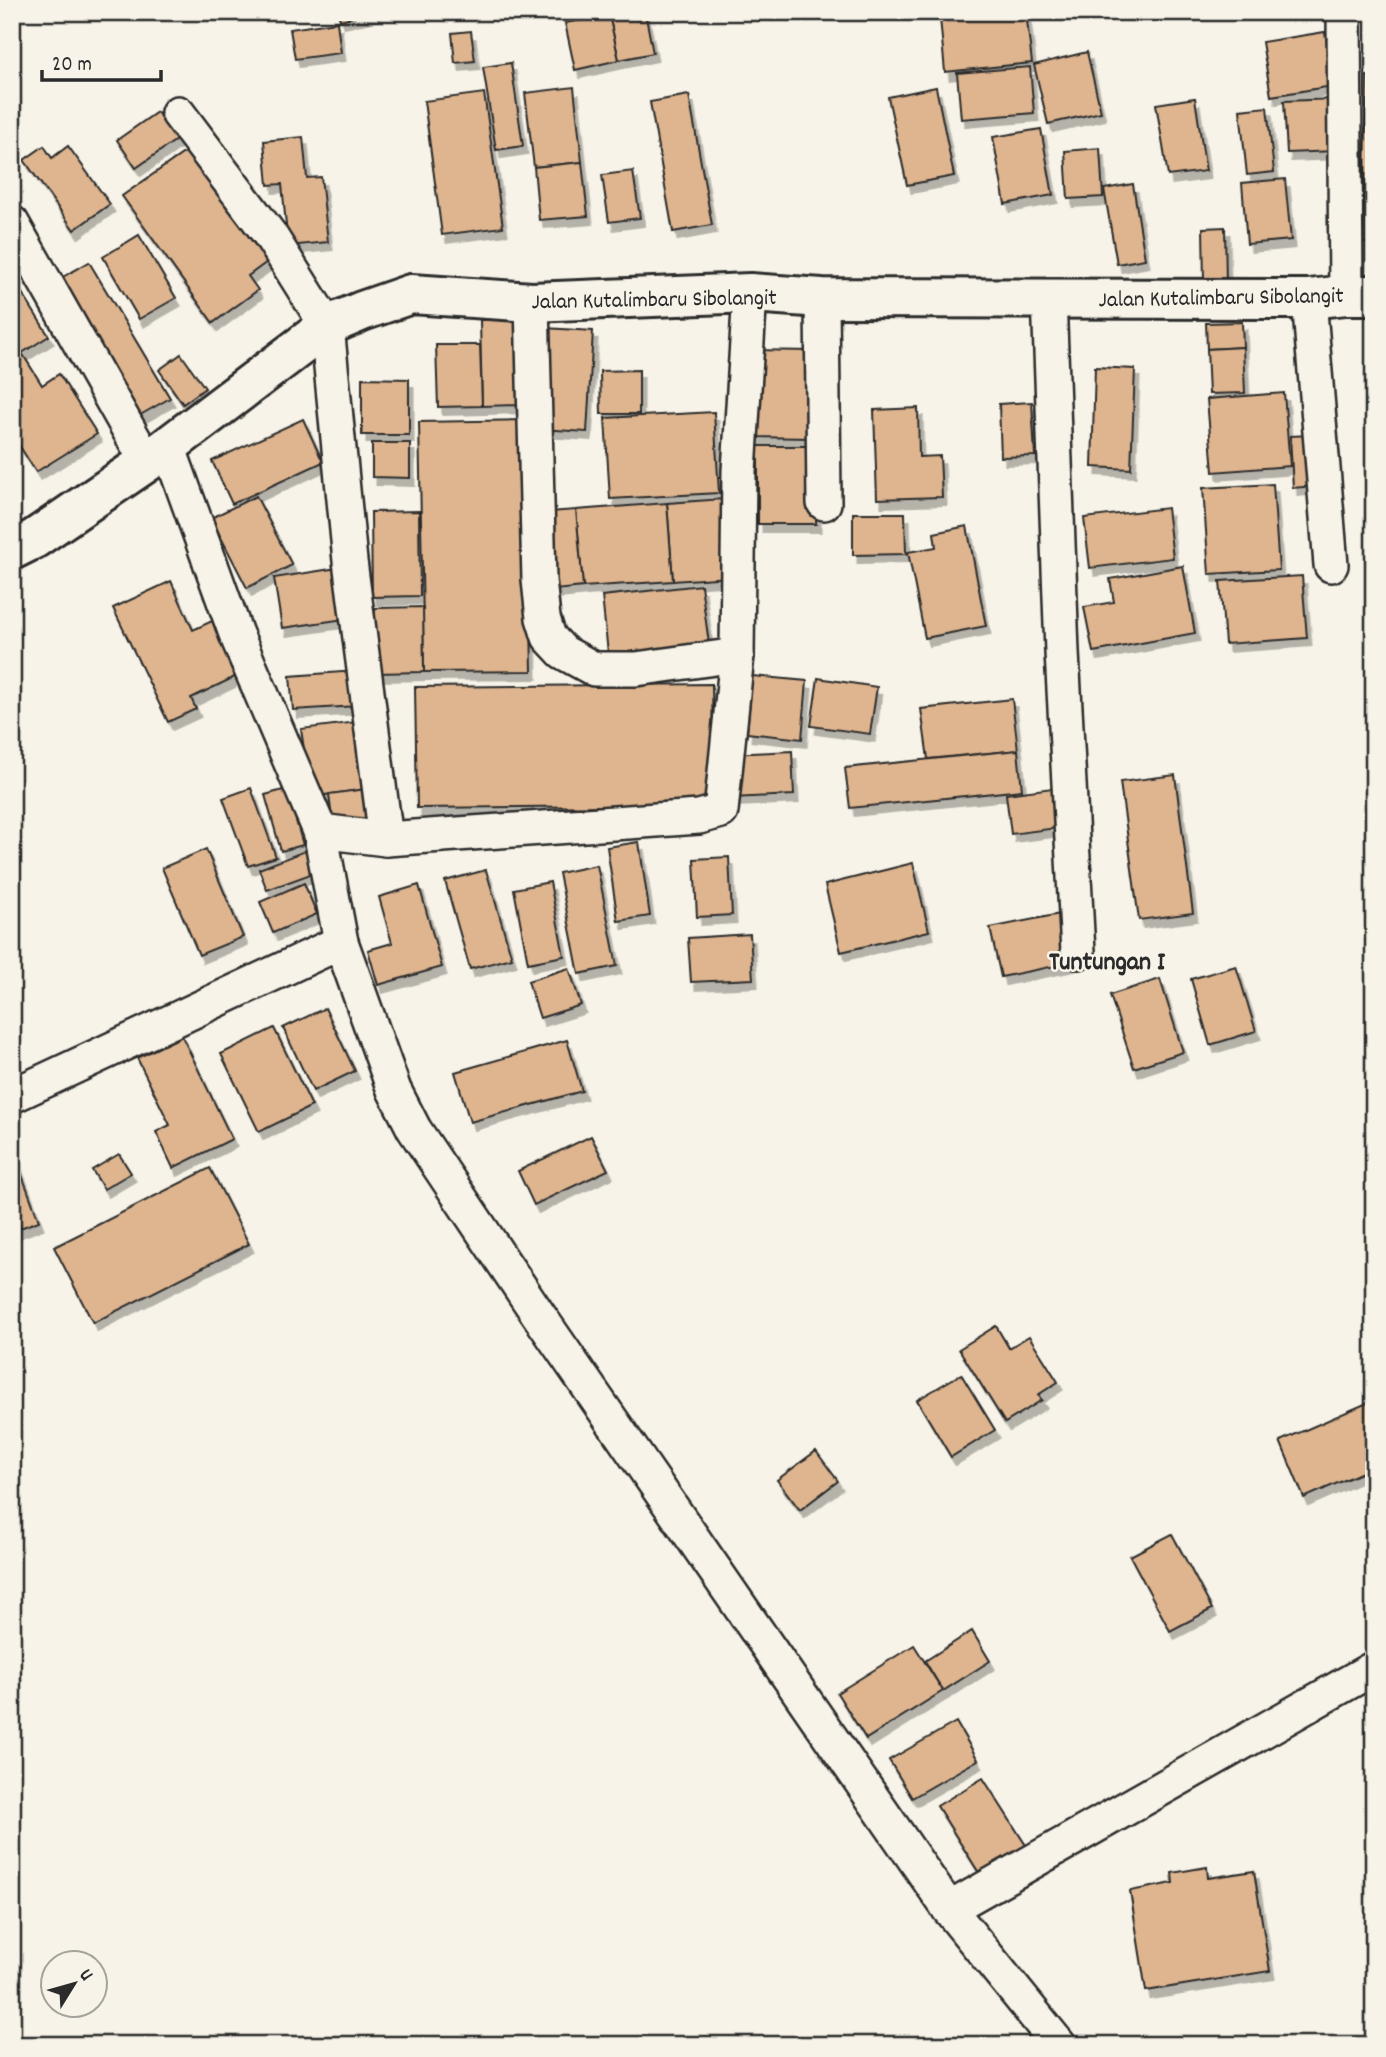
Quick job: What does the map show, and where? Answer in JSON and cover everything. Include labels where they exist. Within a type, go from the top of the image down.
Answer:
[{"type":"street","points":[[1331,565],[1343,296],[1344,12]]},
{"type":"street","points":[[178,113],[270,235],[327,326],[350,561],[386,839]]},
{"type":"street","points":[[12,223],[158,454],[320,831],[341,942],[394,1090],[414,1129],[530,1303],[949,1909],[1059,2045]]},
{"type":"street","points":[[320,831],[386,839],[699,817],[721,811],[737,655],[739,471],[750,293]]},
{"type":"street","name":"Jalan Kutalimbaru Sibolangit","points":[[12,550],[34,539],[158,454],[327,326],[411,294],[532,302],[750,293],[822,298],[1343,296]]},
{"type":"street","points":[[1049,297],[1062,652],[1078,952]]},
{"type":"street","points":[[822,298],[824,503]]},
{"type":"street","points":[[532,302],[539,580],[542,618],[549,637],[563,652],[594,669],[636,669],[737,655]]},
{"type":"street","points":[[12,1096],[341,942]]},
{"type":"street","points":[[949,1909],[1374,1668]]},
{"type":"building","points":[[338,12],[375,12],[340,20]]},
{"type":"building","points":[[645,12],[653,53],[619,60],[609,15]]},
{"type":"building","points":[[1026,12],[1032,63],[945,72],[940,18]]},
{"type":"building","points":[[609,15],[619,60],[575,70],[565,23]]},
{"type":"building","points":[[337,22],[341,53],[295,59],[290,29]]},
{"type":"building","points":[[471,31],[475,61],[455,63],[452,33]]},
{"type":"building","points":[[1325,32],[1333,86],[1271,96],[1262,42]]},
{"type":"building","points":[[1087,52],[1101,112],[1048,124],[1034,65]]},
{"type":"building","points":[[511,63],[523,146],[496,150],[483,67]]},
{"type":"building","points":[[1030,67],[1034,113],[961,119],[957,73]]},
{"type":"building","points":[[1367,76],[1374,76],[1374,243],[1363,243]]},
{"type":"building","points":[[574,87],[582,162],[534,167],[525,93]]},
{"type":"building","points":[[936,87],[954,176],[907,185],[888,97]]},
{"type":"building","points":[[484,93],[503,227],[442,235],[424,101]]},
{"type":"building","points":[[689,95],[712,225],[673,232],[650,102]]},
{"type":"building","points":[[1195,98],[1206,171],[1168,176],[1156,104]]},
{"type":"building","points":[[1334,99],[1336,151],[1287,153],[1284,101]]},
{"type":"building","points":[[1267,107],[1274,172],[1247,175],[1240,110]]},
{"type":"building","points":[[157,112],[176,140],[136,168],[117,140]]},
{"type":"building","points":[[1041,129],[1053,195],[1005,204],[993,137]]},
{"type":"building","points":[[303,137],[307,178],[321,177],[328,242],[288,246],[282,184],[268,185],[264,141]]},
{"type":"building","points":[[44,146],[52,158],[68,146],[110,204],[74,230],[24,160]]},
{"type":"building","points":[[1100,148],[1103,197],[1068,199],[1065,151]]},
{"type":"building","points":[[188,150],[267,262],[248,276],[258,290],[213,323],[122,196]]},
{"type":"building","points":[[582,162],[588,216],[539,220],[534,167]]},
{"type":"building","points":[[633,171],[640,218],[609,222],[602,175]]},
{"type":"building","points":[[1285,179],[1291,240],[1247,244],[1242,183]]},
{"type":"building","points":[[1133,184],[1145,259],[1117,264],[1104,189]]},
{"type":"building","points":[[1225,227],[1226,282],[1204,282],[1203,228]]},
{"type":"building","points":[[139,235],[176,298],[139,319],[103,257]]},
{"type":"building","points":[[89,262],[170,398],[135,418],[54,282]]},
{"type":"building","points":[[12,277],[49,336],[22,353],[42,385],[59,374],[97,434],[36,472],[12,434]]},
{"type":"building","points":[[480,320],[520,320],[522,405],[482,406]]},
{"type":"building","points":[[1242,322],[1243,347],[1207,349],[1206,323]]},
{"type":"building","points":[[545,328],[593,331],[587,432],[540,429]]},
{"type":"building","points":[[436,345],[480,345],[482,406],[438,407]]},
{"type":"building","points":[[1243,347],[1245,393],[1209,394],[1207,349]]},
{"type":"building","points":[[751,350],[813,351],[812,438],[751,437]]},
{"type":"building","points":[[181,354],[205,388],[183,404],[159,370]]},
{"type":"building","points":[[1095,367],[1135,369],[1131,469],[1092,467]]},
{"type":"building","points":[[639,370],[639,414],[601,414],[600,371]]},
{"type":"building","points":[[362,378],[409,379],[409,435],[362,435]]},
{"type":"building","points":[[1284,393],[1290,466],[1213,472],[1207,399]]},
{"type":"building","points":[[1032,402],[1035,456],[1001,457],[999,404]]},
{"type":"building","points":[[918,408],[919,457],[940,456],[942,497],[877,499],[874,410]]},
{"type":"building","points":[[714,412],[719,493],[610,499],[605,418]]},
{"type":"building","points":[[303,419],[323,462],[232,504],[212,461]]},
{"type":"building","points":[[527,420],[532,671],[424,672],[419,422]]},
{"type":"building","points":[[1311,435],[1314,486],[1293,488],[1290,436]]},
{"type":"building","points":[[372,443],[410,443],[410,478],[372,477]]},
{"type":"building","points":[[758,446],[817,446],[816,524],[758,524]]},
{"type":"building","points":[[1273,484],[1279,570],[1209,574],[1203,488]]},
{"type":"building","points":[[256,496],[292,565],[247,588],[211,518]]},
{"type":"building","points":[[724,499],[730,577],[673,581],[667,503]]},
{"type":"building","points":[[667,503],[673,581],[583,587],[576,510]]},
{"type":"building","points":[[1167,508],[1173,558],[1090,568],[1084,518]]},
{"type":"building","points":[[576,510],[583,587],[555,590],[549,512]]},
{"type":"building","points":[[419,511],[420,596],[372,597],[371,512]]},
{"type":"building","points":[[853,513],[905,513],[906,554],[853,555]]},
{"type":"building","points":[[967,526],[986,626],[925,638],[908,552],[936,547],[934,533]]},
{"type":"building","points":[[1183,566],[1195,633],[1093,652],[1084,607],[1114,602],[1110,579]]},
{"type":"building","points":[[344,567],[352,618],[282,628],[274,578]]},
{"type":"building","points":[[1302,576],[1307,638],[1225,644],[1220,581]]},
{"type":"building","points":[[171,581],[193,630],[212,621],[239,675],[191,698],[196,709],[168,722],[113,608]]},
{"type":"building","points":[[701,585],[710,651],[609,663],[602,596]]},
{"type":"building","points":[[423,607],[424,672],[375,673],[375,608]]},
{"type":"building","points":[[355,671],[357,706],[293,710],[290,676]]},
{"type":"building","points":[[752,676],[807,681],[802,739],[747,733]]},
{"type":"building","points":[[818,678],[877,687],[870,734],[811,726]]},
{"type":"building","points":[[712,684],[714,805],[417,808],[415,687]]},
{"type":"building","points":[[1012,699],[1018,750],[928,759],[921,709]]},
{"type":"building","points":[[357,722],[366,789],[311,797],[301,729]]},
{"type":"building","points":[[1018,750],[1022,790],[850,808],[845,768]]},
{"type":"building","points":[[792,751],[794,795],[732,798],[730,754]]},
{"type":"building","points":[[1175,775],[1193,913],[1139,920],[1120,782]]},
{"type":"building","points":[[1060,787],[1065,827],[1011,834],[1006,794]]},
{"type":"building","points":[[251,788],[276,857],[248,866],[223,798]]},
{"type":"building","points":[[287,789],[303,845],[281,851],[265,795]]},
{"type":"building","points":[[366,789],[371,823],[333,827],[329,794]]},
{"type":"building","points":[[639,842],[650,916],[618,921],[607,847]]},
{"type":"building","points":[[206,849],[243,937],[199,955],[162,868]]},
{"type":"building","points":[[310,849],[319,871],[267,890],[259,869]]},
{"type":"building","points":[[729,857],[732,915],[697,917],[694,859]]},
{"type":"building","points":[[913,863],[929,931],[841,952],[825,885]]},
{"type":"building","points":[[597,865],[617,966],[579,974],[559,873]]},
{"type":"building","points":[[486,870],[512,958],[470,969],[445,881]]},
{"type":"building","points":[[550,882],[564,956],[528,963],[514,889]]},
{"type":"building","points":[[304,883],[317,914],[273,933],[260,902]]},
{"type":"building","points":[[419,885],[442,967],[378,985],[368,950],[392,943],[379,897]]},
{"type":"building","points":[[1060,914],[1070,963],[1001,977],[990,928]]},
{"type":"building","points":[[750,934],[753,979],[691,982],[688,938]]},
{"type":"building","points":[[1236,966],[1256,1031],[1210,1045],[1191,979]]},
{"type":"building","points":[[569,968],[581,1005],[540,1018],[528,981]]},
{"type":"building","points":[[1160,979],[1183,1052],[1134,1068],[1110,995]]},
{"type":"building","points":[[325,1008],[355,1071],[313,1091],[283,1028]]},
{"type":"building","points":[[274,1028],[312,1106],[259,1132],[221,1054]]},
{"type":"building","points":[[182,1036],[232,1139],[173,1168],[156,1132],[170,1125],[137,1058]]},
{"type":"building","points":[[567,1040],[582,1091],[470,1122],[455,1072]]},
{"type":"building","points":[[591,1136],[608,1170],[534,1205],[518,1171]]},
{"type":"building","points":[[12,1151],[39,1221],[12,1231]]},
{"type":"building","points":[[119,1154],[131,1173],[104,1189],[92,1170]]},
{"type":"building","points":[[210,1168],[249,1244],[93,1323],[54,1247]]},
{"type":"building","points":[[996,1326],[1009,1348],[1029,1336],[1058,1382],[1038,1395],[1042,1400],[1005,1423],[959,1349]]},
{"type":"building","points":[[961,1374],[995,1430],[951,1457],[917,1400]]},
{"type":"building","points":[[1374,1400],[1374,1467],[1304,1498],[1280,1441]]},
{"type":"building","points":[[816,1451],[838,1481],[800,1510],[777,1480]]},
{"type":"building","points":[[1172,1534],[1212,1609],[1170,1631],[1130,1556]]},
{"type":"building","points":[[972,1631],[990,1661],[943,1691],[925,1661]]},
{"type":"building","points":[[914,1645],[943,1691],[866,1739],[837,1693]]},
{"type":"building","points":[[956,1722],[978,1760],[912,1798],[889,1760]]},
{"type":"building","points":[[983,1778],[1027,1847],[981,1876],[937,1806]]},
{"type":"building","points":[[1207,1867],[1208,1878],[1254,1871],[1270,1971],[1146,1991],[1130,1891],[1173,1883],[1172,1873]]},
{"type":"district","name":"Tuntungan I","points":[[1107,960]]}]
